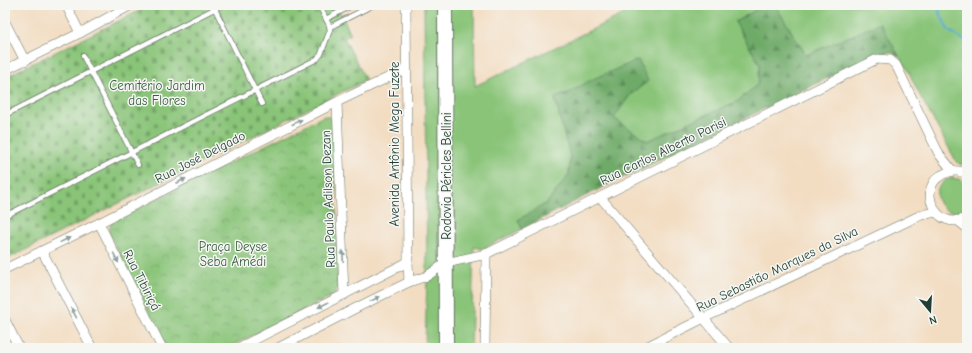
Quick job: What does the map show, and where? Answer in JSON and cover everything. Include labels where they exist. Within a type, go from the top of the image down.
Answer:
[{"type":"main road","name":"Rodovia Péricles Bellini","points":[[445,5],[446,348]]},
{"type":"street","points":[[66,5],[80,33]]},
{"type":"street","points":[[5,70],[80,33],[131,5]]},
{"type":"street","name":"Avenida Antônio Mega Fuzete","points":[[406,5],[409,282]]},
{"type":"street","points":[[5,22],[25,60]]},
{"type":"street","name":"Rua Carlos Alberto Parisi","points":[[446,263],[486,254],[877,59],[890,60],[896,65],[940,154]]},
{"type":"street","name":"Rua José Delgado","points":[[5,269],[337,102],[406,69]]},
{"type":"street","name":"Rua Paulo Adilson Dezan","points":[[337,102],[344,295]]},
{"type":"street","points":[[940,154],[952,170]]},
{"type":"street","points":[[940,154],[941,174]]},
{"type":"street","points":[[966,173],[959,170],[952,170],[941,174],[931,187],[930,195],[931,203],[936,212],[945,218],[957,220],[967,217]]},
{"type":"street","points":[[600,197],[729,348]]},
{"type":"street","name":"Rua Sebastião Marques da Silva","points":[[921,215],[931,203]]},
{"type":"street","name":"Rua Sebastião Marques da Silva","points":[[644,348],[921,215],[936,212]]},
{"type":"street","points":[[957,220],[967,228]]},
{"type":"street","name":"Rua Tibiriçá","points":[[99,223],[162,348]]},
{"type":"street","points":[[42,251],[92,348]]},
{"type":"street","points":[[485,348],[486,254]]},
{"type":"street","points":[[238,348],[408,262]]},
{"type":"street","points":[[278,348],[409,282],[427,276],[446,263]]},
{"type":"street","points":[[5,320],[19,348]]},
{"type":"lane","points":[[5,115],[91,72],[214,7],[222,5]]},
{"type":"lane","points":[[5,216],[317,59],[321,54],[330,32],[330,27],[320,5]]},
{"type":"lane","points":[[326,19],[353,5]]},
{"type":"lane","points":[[330,27],[372,5]]},
{"type":"lane","points":[[214,7],[262,104]]},
{"type":"lane","points":[[83,56],[138,165]]},
{"type":"green space","name":"Cemitério Jardim das Flores","points":[[151,5],[339,5],[338,8],[351,34],[344,38],[366,80],[5,260],[5,77]]},
{"type":"green space","points":[[424,5],[474,5],[475,86],[624,14],[620,5],[764,5],[735,22],[760,65],[758,84],[738,101],[647,141],[613,118],[630,95],[648,81],[638,60],[593,79],[570,92],[555,98],[570,156],[569,175],[547,203],[518,220],[522,229],[482,249],[474,247],[471,348],[425,348],[427,276]]},
{"type":"green space","points":[[764,5],[775,5],[806,55],[880,23],[899,56],[891,52],[877,54],[597,190],[522,229],[518,220],[547,203],[569,175],[570,156],[555,98],[570,92],[593,79],[638,60],[648,81],[630,95],[614,118],[647,141],[738,101],[758,84],[760,64],[735,22]]},
{"type":"green space","points":[[775,5],[967,5],[967,165],[959,164],[956,161],[919,94],[907,68],[892,46],[880,24],[806,55]]},
{"type":"green space","name":"Praça Deyse Seba Amédi","points":[[324,116],[329,117],[335,125],[338,287],[334,295],[227,348],[167,348],[109,233],[110,226],[113,221]]},
{"type":"green space","points":[[951,178],[960,179],[967,184],[967,206],[959,211],[951,212],[940,204],[937,197],[937,190],[942,183]]},
{"type":"waterway","points":[[936,5],[948,30],[967,42]]}]
